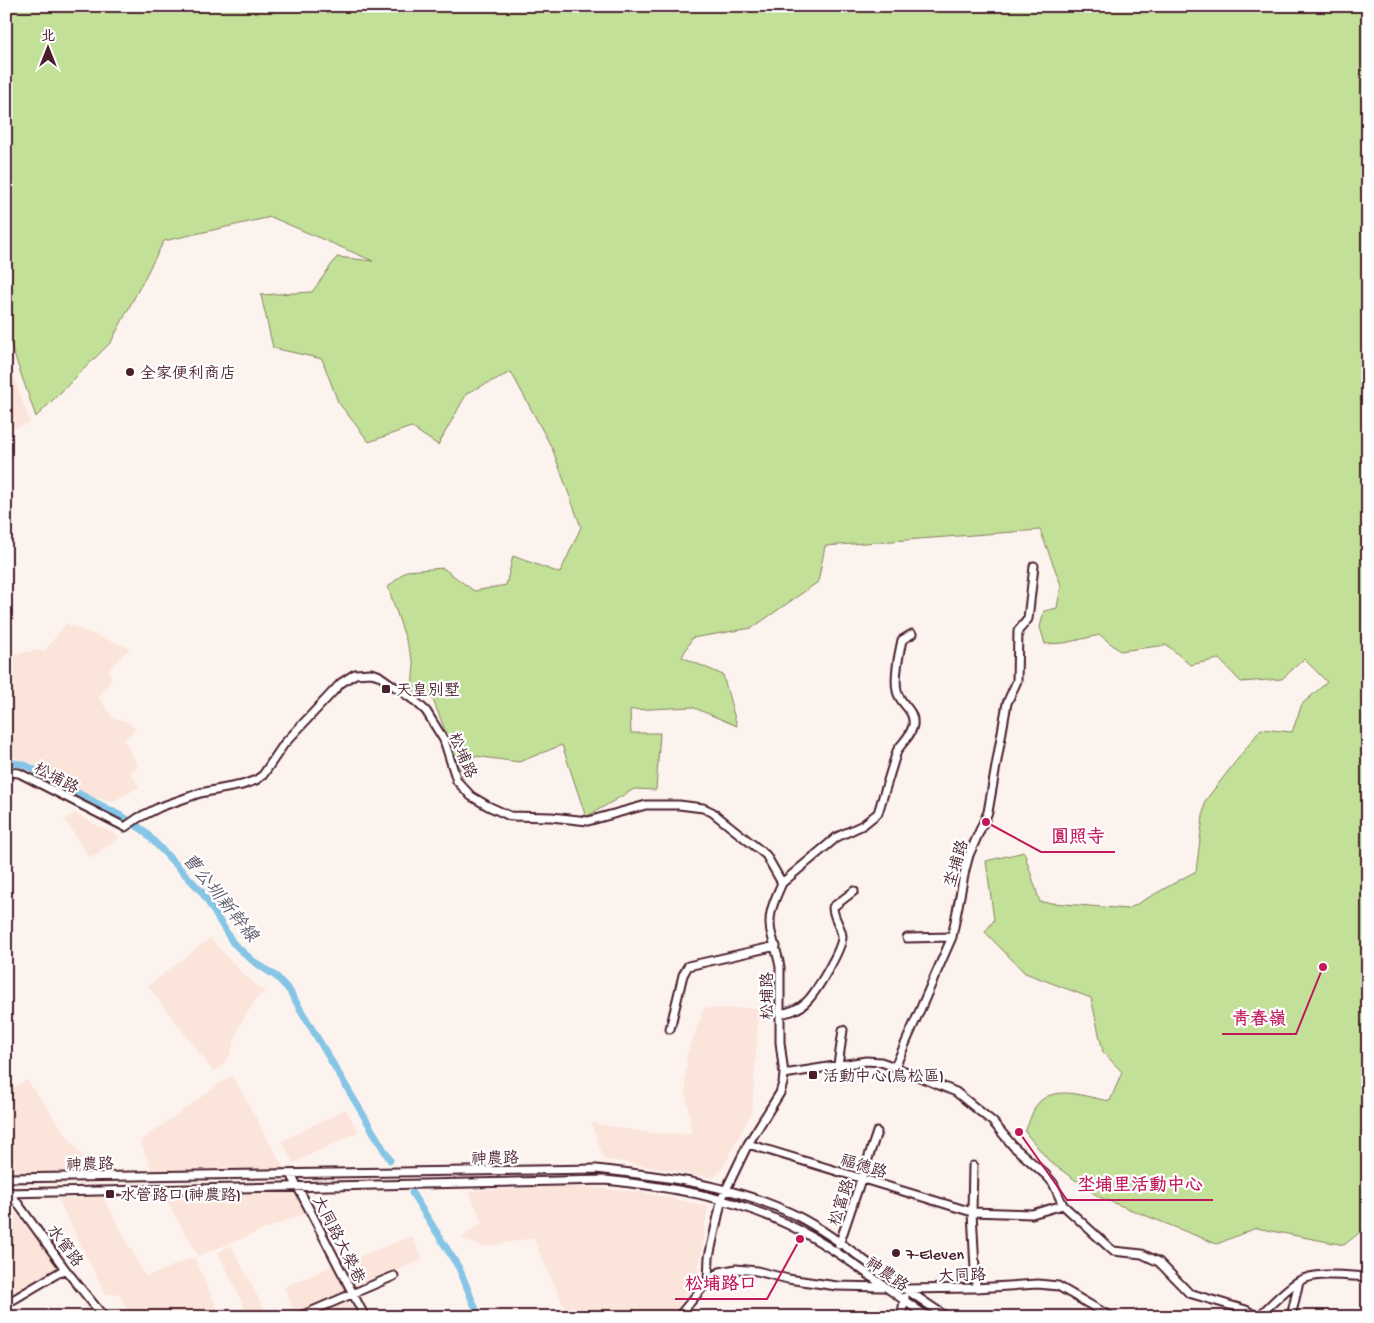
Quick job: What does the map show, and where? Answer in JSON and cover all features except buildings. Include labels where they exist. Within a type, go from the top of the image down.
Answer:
[{"type":"street","name":"坔埔路","points":[[895,1067],[952,937],[969,855],[988,812],[1007,703],[1017,681],[1018,631],[1028,620],[1034,566]]},
{"type":"street","points":[[782,883],[838,837],[863,825],[878,813],[897,752],[900,745],[909,736],[914,719],[911,710],[901,699],[897,690],[898,660],[902,640],[912,634]]},
{"type":"street","name":"松埔路","points":[[6,772],[19,773],[126,827],[138,818],[160,807],[200,793],[242,785],[256,780],[263,775],[284,744],[341,683],[355,674],[371,673],[378,675],[426,711],[444,740],[457,781],[470,796],[497,811],[510,816],[551,817],[588,821],[646,805],[687,806],[703,808],[712,812],[766,855],[782,883],[770,913],[770,925],[780,967],[780,1042],[784,1074],[780,1093],[748,1144],[722,1198],[709,1257],[708,1281]]},
{"type":"street","points":[[780,1014],[799,1008],[807,1002],[826,971],[842,942],[842,935],[833,914],[833,907],[854,891]]},
{"type":"street","points":[[907,938],[952,937]]},
{"type":"street","points":[[670,1029],[683,975],[688,966],[776,946]]},
{"type":"street","points":[[838,1065],[843,1030]]},
{"type":"street","points":[[784,1074],[866,1061],[881,1062],[956,1092],[993,1122],[1013,1146],[1053,1183],[1063,1205],[1113,1251],[1142,1254],[1159,1262],[1189,1293],[1246,1310],[1258,1317],[1299,1281],[1310,1276],[1368,1277]]},
{"type":"street","name":"松富路","points":[[835,1252],[841,1243],[878,1132]]},
{"type":"street","name":"福德路","points":[[748,1144],[972,1212],[1032,1214],[1063,1205]]},
{"type":"street","points":[[974,1166],[972,1212],[976,1288]]},
{"type":"street","name":"神農路","points":[[6,1178],[596,1169],[658,1175],[725,1190],[764,1202],[796,1216],[841,1243],[947,1317]]},
{"type":"street","name":"大同路大榮巷","points":[[291,1174],[365,1317]]},
{"type":"street","name":"神農路","points":[[8,1192],[605,1180],[657,1185],[722,1198],[790,1225],[835,1252],[928,1317]]},
{"type":"street","name":"水管路","points":[[8,1192],[104,1317]]},
{"type":"street","points":[[6,1304],[65,1268]]},
{"type":"street","name":"大同路","points":[[678,1317],[708,1281],[720,1272],[736,1269],[757,1271],[788,1279],[837,1286],[905,1289],[976,1288],[1038,1284],[1058,1286],[1111,1317]]},
{"type":"street","points":[[298,1317],[394,1276]]},
{"type":"street","points":[[1291,1317],[1299,1281]]},
{"type":"street","points":[[901,1317],[905,1289]]},
{"type":"shaded area","points":[[6,353],[30,423],[6,431]]},
{"type":"shaded area","points":[[66,624],[130,648],[109,670],[111,681],[99,698],[113,718],[126,721],[136,729],[124,739],[138,767],[130,773],[140,787],[111,802],[89,796],[35,765],[14,758],[6,758],[6,659],[24,652],[45,650]]},
{"type":"shaded area","points":[[74,813],[120,837],[90,858],[65,820]]},
{"type":"shaded area","points":[[210,938],[243,974],[265,992],[257,998],[240,1024],[229,1058],[214,1072],[148,986]]},
{"type":"shaded area","points":[[704,1008],[759,1008],[752,1112],[724,1166],[714,1178],[604,1159],[591,1123],[650,1133],[691,1134],[685,1081],[687,1055]]},
{"type":"shaded area","points":[[232,1075],[285,1170],[152,1172],[140,1141]]},
{"type":"shaded area","points":[[27,1080],[89,1166],[78,1173],[6,1172],[6,1092]]},
{"type":"shaded area","points":[[346,1109],[358,1132],[293,1163],[282,1141]]},
{"type":"shaded area","points":[[572,1186],[642,1192],[708,1206],[697,1281],[670,1317],[573,1317],[566,1310],[533,1238],[482,1247],[462,1238],[482,1222],[469,1191]]},
{"type":"shaded area","points":[[294,1192],[306,1213],[198,1256],[165,1198]]},
{"type":"shaded area","points":[[103,1197],[146,1277],[194,1257],[221,1317],[131,1317],[119,1294],[105,1294],[58,1199]]},
{"type":"shaded area","points":[[6,1200],[58,1267],[16,1293],[6,1268]]},
{"type":"shaded area","points":[[412,1236],[423,1260],[354,1288],[344,1262]]},
{"type":"shaded area","points":[[231,1245],[268,1317],[249,1317],[218,1252]]},
{"type":"shaded area","points":[[333,1266],[348,1292],[296,1315],[284,1287]]},
{"type":"shaded area","points":[[349,1301],[358,1317],[313,1317]]},
{"type":"shaded area","points":[[87,1306],[96,1317],[74,1317],[74,1315]]},
{"type":"green space","points":[[6,6],[1368,6],[1368,1226],[1344,1245],[1256,1228],[1217,1244],[1099,1197],[1050,1162],[1025,1132],[1036,1106],[1043,1099],[1061,1093],[1071,1093],[1110,1101],[1122,1072],[1103,1052],[1091,998],[1025,973],[985,932],[994,920],[986,861],[1024,852],[1040,902],[1128,909],[1196,871],[1205,801],[1261,729],[1292,732],[1302,704],[1327,682],[1304,659],[1282,679],[1241,682],[1219,659],[1190,665],[1167,645],[1120,651],[1100,635],[1064,643],[1045,644],[1040,627],[1044,611],[1057,608],[1061,585],[1040,530],[825,546],[818,582],[752,628],[692,638],[682,657],[723,675],[737,726],[692,707],[630,710],[631,733],[660,733],[656,790],[634,789],[586,817],[562,745],[519,762],[474,756],[464,779],[432,697],[412,690],[414,664],[388,587],[406,571],[443,568],[474,591],[506,585],[513,556],[560,573],[581,527],[552,448],[511,372],[467,393],[438,445],[411,427],[369,442],[338,402],[322,359],[273,348],[261,295],[312,292],[337,257],[373,261],[271,217],[164,241],[111,342],[36,417],[6,331]]},
{"type":"waterway","name":"曹公圳新幹線","points":[[6,762],[29,767],[125,818],[143,830],[202,892],[233,943],[253,961],[277,977],[289,990],[390,1160]]},
{"type":"waterway","name":"曹公圳新幹線","points":[[412,1193],[459,1268],[479,1317]]},
{"type":"place","name":"全家便利商店","points":[[130,372]]},
{"type":"place","name":"天皇別墅","points":[[386,689]]},
{"type":"place","name":"圓照寺","points":[[986,822]]},
{"type":"place","name":"青春嶺","points":[[1323,967]]},
{"type":"place","name":"活動中心(鳥松區)","points":[[813,1075]]},
{"type":"place","name":"坔埔里活動中心","points":[[1019,1132]]},
{"type":"place","name":"水管路口(神農路)","points":[[110,1194]]},
{"type":"place","name":"松埔路口","points":[[800,1239]]},
{"type":"place","name":"7-Eleven","points":[[896,1253]]}]
